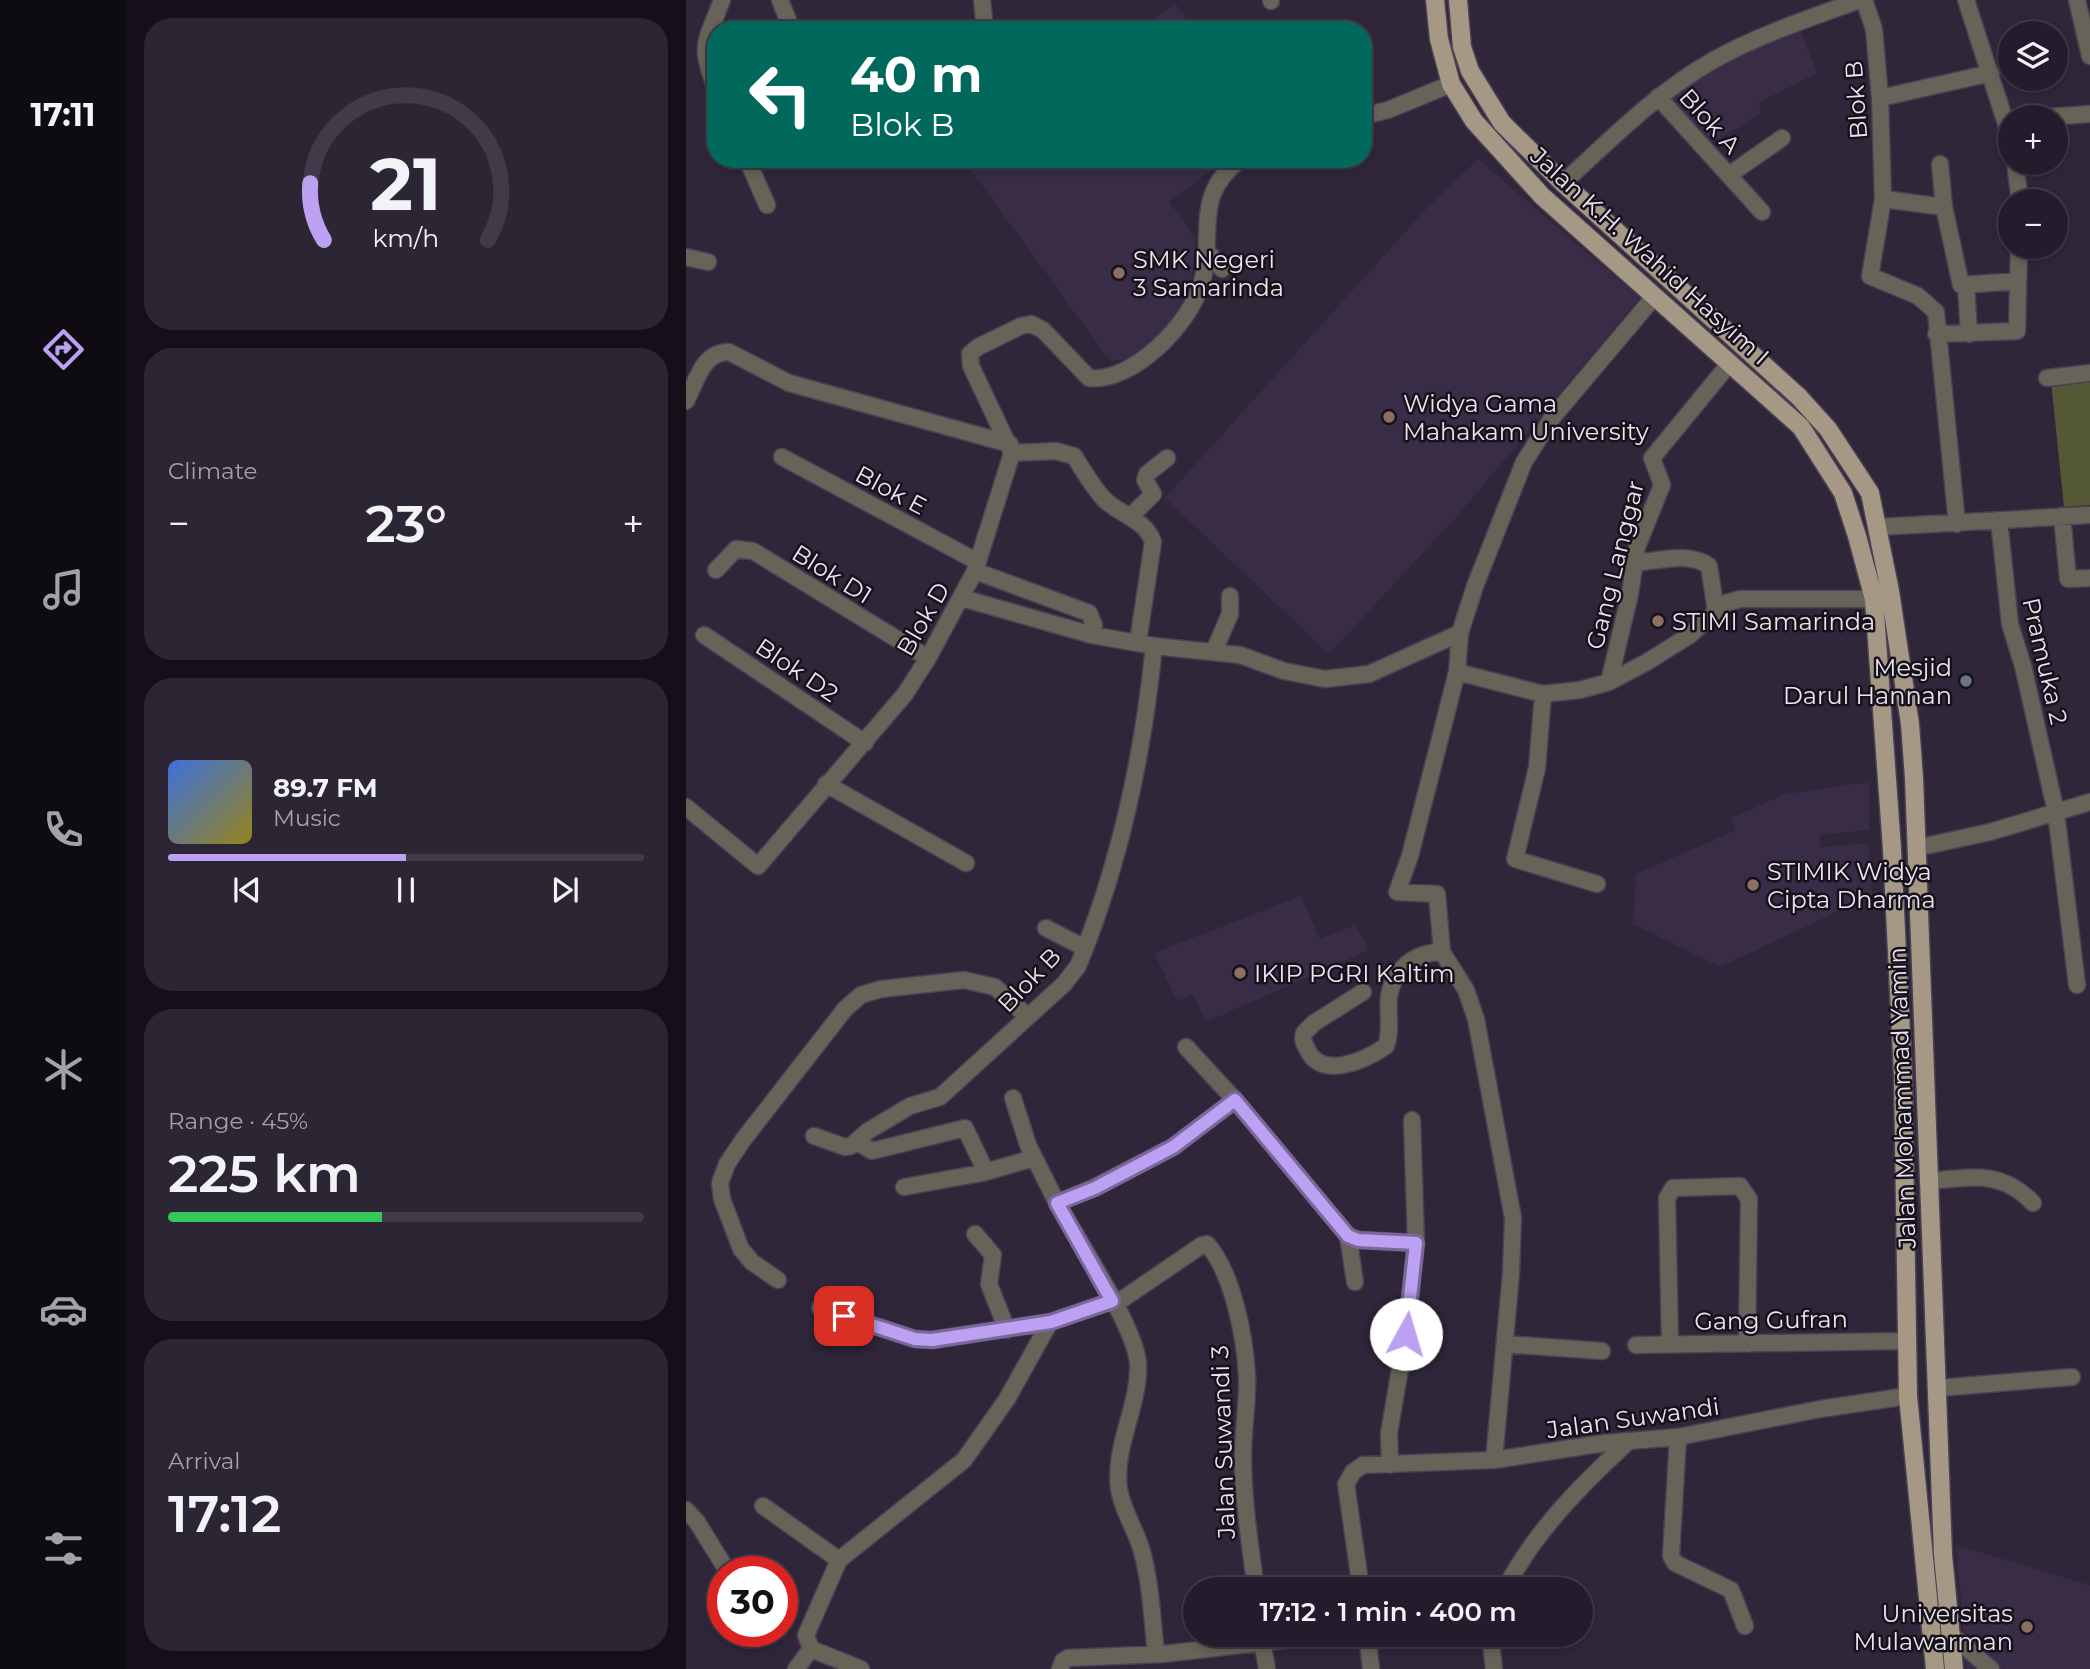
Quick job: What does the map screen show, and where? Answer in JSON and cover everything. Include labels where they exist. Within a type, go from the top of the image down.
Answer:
[{"type":"main road","name":"Jalan K.H. Wahid Hasyim I","points":[[1435,0],[1439,39],[1451,84],[1474,121],[1505,157],[1654,297],[1801,427],[1843,493],[1857,536]]},
{"type":"main road","name":"Jalan K.H. Wahid Hasyim I","points":[[1458,0],[1462,47],[1470,71],[1502,123],[1563,183],[1799,397],[1851,460],[1870,493],[1878,527]]},
{"type":"main road","points":[[1505,157],[1522,145]]},
{"type":"main road","name":"Jalan Mohammad Yamin","points":[[1878,527],[1910,724],[1924,1013],[1943,1555],[1954,1669]]},
{"type":"main road","name":"Jalan Mohammad Yamin","points":[[1857,536],[1874,598],[1892,849],[1905,1169],[1908,1396],[1935,1669]]},
{"type":"main road","points":[[1900,1013],[1924,1013]]},
{"type":"street","points":[[713,21],[722,0]]},
{"type":"street","points":[[780,0],[788,21]]},
{"type":"street","points":[[982,0],[984,21]]},
{"type":"street","points":[[1563,183],[1658,97],[1712,61],[1764,36],[1862,0]]},
{"type":"street","name":"Blok B","points":[[1862,0],[1874,29],[1880,98],[1883,199],[1870,276],[1918,296],[1936,312],[1936,334]]},
{"type":"street","points":[[1966,0],[2003,105]]},
{"type":"street","points":[[2077,0],[2090,56]]},
{"type":"street","points":[[707,34],[704,51],[707,60]]},
{"type":"street","points":[[1880,98],[1992,74]]},
{"type":"street","points":[[1372,114],[1451,84]]},
{"type":"street","name":"Blok A","points":[[1658,97],[1762,212]]},
{"type":"street","points":[[2068,116],[2090,114]]},
{"type":"street","name":"Blok A","points":[[1729,175],[1782,138]]},
{"type":"street","points":[[1940,164],[1944,207],[1961,285],[2018,281]]},
{"type":"street","points":[[751,168],[767,205]]},
{"type":"street","points":[[1011,449],[971,366],[970,354],[999,336],[1031,324],[1042,330],[1089,378],[1109,378],[1150,354],[1181,323],[1202,282],[1207,251],[1208,200],[1217,184],[1232,168]]},
{"type":"street","points":[[1883,199],[1944,207]]},
{"type":"street","points":[[1207,251],[1222,269]]},
{"type":"street","points":[[686,257],[708,262]]},
{"type":"street","points":[[1957,524],[1936,334],[2017,331],[2019,259]]},
{"type":"street","points":[[1966,285],[1969,334]]},
{"type":"street","points":[[1494,1460],[1513,1218],[1476,1018],[1466,990],[1442,952],[1437,894],[1397,892],[1410,856],[1457,672],[1460,633],[1475,586],[1524,462],[1552,418],[1654,297]]},
{"type":"street","points":[[686,401],[705,361],[718,352],[729,352],[789,383],[1011,449]]},
{"type":"street","name":"Gang Langgar","points":[[1609,682],[1640,538],[1662,485],[1652,457],[1730,363]]},
{"type":"street","points":[[2047,378],[2090,373]]},
{"type":"street","name":"Blok B","points":[[858,1142],[868,1130],[910,1106],[946,1093],[1064,984],[1078,966],[1085,948],[1132,799],[1147,718],[1146,644],[1153,542],[1147,530],[1131,516],[1103,499],[1074,456],[1011,449]]},
{"type":"street","name":"Blok D","points":[[686,807],[758,866],[865,743],[905,694],[928,658],[976,567],[1011,449]]},
{"type":"street","name":"Blok E","points":[[782,457],[976,567],[1089,613],[1094,625],[1092,635]]},
{"type":"street","points":[[1131,516],[1153,494],[1145,480],[1147,474],[1167,458]]},
{"type":"street","points":[[1878,527],[2090,515]]},
{"type":"street","points":[[2062,516],[2068,579],[2090,578]]},
{"type":"street","name":"Pramuka 2","points":[[2000,520],[2010,624],[2023,666],[2056,811],[2077,985]]},
{"type":"street","name":"Blok D1","points":[[716,570],[736,549],[753,551],[928,658]]},
{"type":"street","name":"Gang Langgar","points":[[1635,563],[1688,558],[1702,561],[1709,566],[1716,611]]},
{"type":"street","points":[[1214,651],[1230,614],[1230,596]]},
{"type":"street","points":[[962,598],[1092,635],[1240,655],[1284,671],[1325,679],[1369,674],[1460,633]]},
{"type":"street","points":[[1457,672],[1543,694],[1580,690],[1609,682],[1647,662],[1690,635],[1726,603],[1740,600],[1874,598]]},
{"type":"street","name":"Blok D2","points":[[704,635],[865,743]]},
{"type":"street","points":[[1543,694],[1537,768],[1515,859],[1597,884]]},
{"type":"street","points":[[826,785],[966,863]]},
{"type":"street","points":[[1916,848],[1990,832],[2090,802]]},
{"type":"street","points":[[1046,928],[1085,948]]},
{"type":"street","points":[[1363,992],[1314,1023],[1304,1033],[1303,1042],[1317,1062],[1329,1066],[1344,1065],[1386,1046],[1389,994],[1401,970],[1409,960],[1430,952],[1442,952]]},
{"type":"street","points":[[778,1280],[752,1262],[741,1249],[722,1199],[720,1183],[727,1164],[743,1140],[845,1009],[861,995],[881,989],[964,980],[995,987],[1027,1016]]},
{"type":"street","points":[[1186,1047],[1235,1100],[1348,1236],[1358,1240],[1416,1243]]},
{"type":"street","points":[[1013,1098],[1034,1157],[1130,1334],[1138,1363],[1118,1472],[1119,1491],[1143,1559],[1161,1659]]},
{"type":"street","points":[[1057,1203],[1095,1188],[1173,1147],[1235,1100]]},
{"type":"street","points":[[1390,1465],[1388,1433],[1406,1334],[1416,1243],[1412,1120]]},
{"type":"street","points":[[814,1136],[845,1147],[858,1142],[872,1150],[965,1128],[986,1172]]},
{"type":"street","points":[[904,1187],[986,1172],[1034,1157]]},
{"type":"street","points":[[1930,1181],[1973,1177],[2001,1180],[2020,1189],[2033,1203]]},
{"type":"street","points":[[1670,1343],[1667,1198],[1673,1188],[1740,1186],[1749,1199],[1747,1344]]},
{"type":"street","points":[[975,1234],[993,1255],[989,1284],[1007,1330]]},
{"type":"street","points":[[1348,1236],[1355,1282]]},
{"type":"street","name":"Jalan Suwandi 3","points":[[1113,1303],[1202,1245],[1207,1244],[1212,1250],[1227,1281],[1241,1329],[1247,1376],[1243,1456],[1255,1577]]},
{"type":"street","points":[[820,1308],[915,1339],[932,1340],[1051,1322],[1113,1303]]},
{"type":"street","points":[[861,1669],[811,1649],[806,1635],[839,1560],[964,1460],[1007,1398],[1051,1322]]},
{"type":"street","name":"Gang Gufran","points":[[1636,1345],[1906,1341]]},
{"type":"street","points":[[1504,1344],[1602,1351]]},
{"type":"street","points":[[1938,1388],[2072,1377]]},
{"type":"street","name":"Jalan Suwandi","points":[[1359,1577],[1346,1484],[1353,1472],[1363,1465],[1494,1460],[1629,1441],[1678,1437],[1820,1409],[1908,1396]]},
{"type":"street","points":[[1678,1437],[1671,1556],[1675,1563],[1731,1590],[1745,1626]]},
{"type":"street","points":[[1513,1577],[1538,1537],[1591,1476],[1629,1441]]},
{"type":"street","points":[[763,1506],[839,1560]]},
{"type":"street","points":[[686,1510],[698,1522],[718,1556]]},
{"type":"street","points":[[1951,1634],[1991,1669]]},
{"type":"street","points":[[1060,1669],[1063,1661],[1068,1658],[1161,1659],[1219,1647]]},
{"type":"street","points":[[1263,1647],[1267,1669]]},
{"type":"street","points":[[1368,1647],[1371,1669]]},
{"type":"street","points":[[1491,1647],[1494,1669]]},
{"type":"street","points":[[796,1669],[811,1649]]},
{"type":"shaded area","points":[[1175,3],[1188,21],[1151,21]]},
{"type":"shaded area","points":[[1799,26],[1817,73],[1758,103],[1762,113],[1706,146],[1663,98],[1711,66]]},
{"type":"shaded area","name":"Widya Gama Mahakam University","points":[[1478,159],[1640,298],[1458,515],[1329,654],[1165,498],[1426,209]]},
{"type":"shaded area","name":"SMK Negeri 3 Samarinda","points":[[970,168],[1213,168],[1169,202],[1195,237],[1189,294],[1162,334],[1129,359],[1110,361]]},
{"type":"shaded area","name":"STIMIK Widya Cipta Dharma","points":[[1869,782],[1869,830],[1820,835],[1820,847],[1868,843],[1872,895],[1720,967],[1633,924],[1636,874],[1736,830],[1731,818],[1786,794]]},
{"type":"shaded area","name":"IKIP PGRI Kaltim","points":[[1301,896],[1320,939],[1355,925],[1369,950],[1206,1022],[1193,994],[1177,1001],[1154,953]]},
{"type":"shaded area","name":"Universitas Mulawarman","points":[[1956,1545],[2090,1585],[2090,1669],[1967,1669]]},
{"type":"green space","points":[[2090,378],[2090,505],[2064,507],[2051,381]]},
{"type":"place","name":"SMK Negeri 3 Samarinda","points":[[1119,273]]},
{"type":"place","name":"Widya Gama Mahakam University","points":[[1389,417]]},
{"type":"place","name":"STIMI Samarinda","points":[[1658,621]]},
{"type":"place","name":"Mesjid Darul Hannan","points":[[1966,681]]},
{"type":"place","name":"STIMIK Widya Cipta Dharma","points":[[1753,885]]},
{"type":"place","name":"IKIP PGRI Kaltim","points":[[1240,973]]},
{"type":"place","name":"Universitas Mulawarman","points":[[2027,1627]]},
{"type":"route","points":[[844,1316],[915,1339],[932,1340],[1051,1322],[1112,1301],[1057,1203],[1095,1188],[1173,1147],[1235,1100],[1348,1236],[1358,1240],[1416,1243],[1406,1334]]}]
